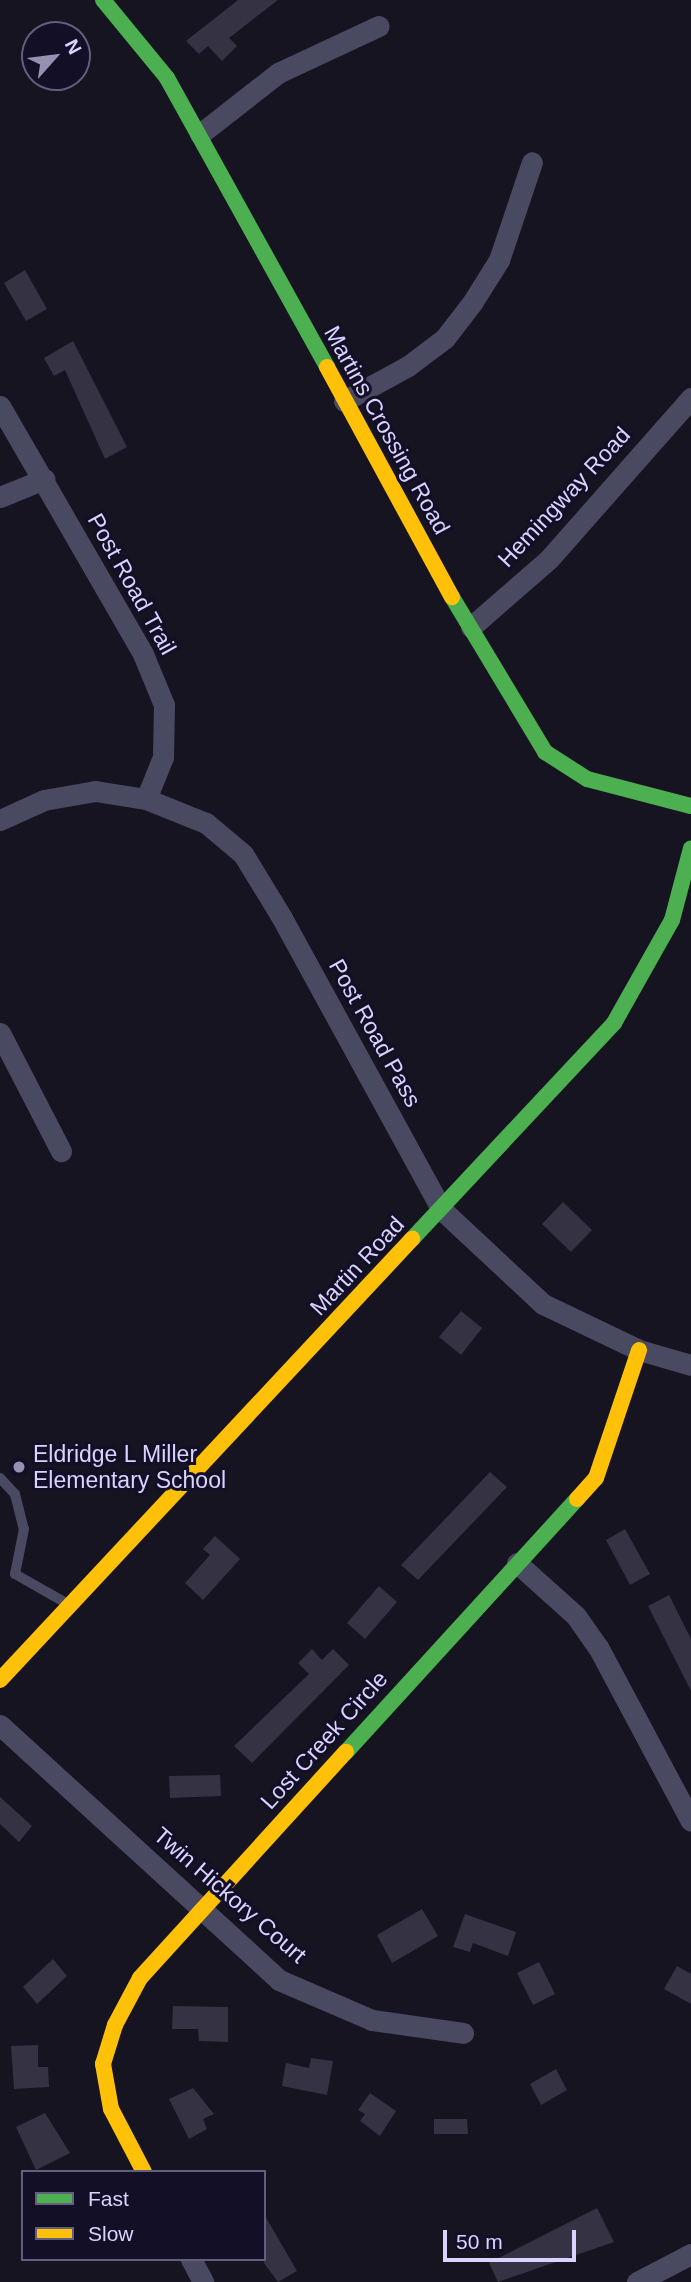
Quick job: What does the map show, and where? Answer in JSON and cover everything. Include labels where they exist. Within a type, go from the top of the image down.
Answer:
[{"type":"street","name":"Martins Crossing Road","points":[[103,0],[167,78],[200,134],[344,401],[471,627],[510,703],[545,752],[587,779],[691,806]]},
{"type":"street","points":[[200,134],[278,73],[379,26]]},
{"type":"street","points":[[344,401],[408,366],[465,312],[499,260],[532,162]]},
{"type":"street","name":"Hemingway Road","points":[[471,627],[549,559],[691,398]]},
{"type":"street","name":"Post Road Trail","points":[[0,406],[144,654],[164,705],[163,757],[146,799]]},
{"type":"street","points":[[0,497],[44,479]]},
{"type":"street","name":"Post Road Pass","points":[[0,820],[44,800],[95,791],[146,799],[206,823],[243,854],[441,1209],[543,1304],[639,1350],[691,1365]]},
{"type":"street","name":"Martin Road","points":[[0,1680],[552,1094],[636,990],[672,920],[691,848]]},
{"type":"street","points":[[0,1033],[61,1151]]},
{"type":"street","name":"Lost Creek Circle","points":[[143,2170],[111,2109],[103,2064],[140,1978],[206,1912],[596,1478],[639,1350]]},
{"type":"street","points":[[517,1563],[576,1616],[598,1647],[691,1821]]},
{"type":"street","name":"Twin Hickory Court","points":[[0,1725],[279,1980],[372,2021],[463,2033]]},
{"type":"street","points":[[637,2282],[691,2254]]},
{"type":"street","points":[[192,2261],[203,2282]]},
{"type":"lane","points":[[0,1478],[15,1494],[24,1529],[15,1574],[70,1605]]},
{"type":"building","points":[[238,0],[278,0],[229,38],[237,46],[222,61],[208,46],[199,54],[186,41]]},
{"type":"building","points":[[25,270],[47,309],[26,321],[4,283]]},
{"type":"building","points":[[73,341],[127,447],[105,459],[65,370],[54,376],[44,358]]},
{"type":"building","points":[[563,1202],[592,1230],[571,1252],[542,1224]]},
{"type":"building","points":[[461,1311],[482,1328],[461,1355],[439,1337]]},
{"type":"building","points":[[490,1472],[507,1487],[418,1580],[401,1565]]},
{"type":"building","points":[[625,1529],[650,1574],[630,1585],[606,1540]]},
{"type":"building","points":[[215,1536],[240,1559],[203,1600],[185,1583],[210,1555],[203,1549]]},
{"type":"building","points":[[379,1586],[397,1602],[365,1639],[347,1623]]},
{"type":"building","points":[[669,1595],[691,1639],[691,1691],[648,1606]]},
{"type":"building","points":[[312,1649],[322,1660],[333,1649],[349,1665],[252,1763],[234,1746],[309,1674],[298,1663]]},
{"type":"building","points":[[220,1775],[221,1796],[170,1798],[169,1776]]},
{"type":"building","points":[[0,1797],[32,1826],[19,1842],[0,1824]]},
{"type":"building","points":[[422,1909],[438,1936],[392,1963],[377,1935]]},
{"type":"building","points":[[465,1914],[516,1932],[508,1956],[473,1943],[470,1952],[453,1947]]},
{"type":"building","points":[[53,1959],[67,1976],[37,2004],[23,1987]]},
{"type":"building","points":[[539,1962],[555,1994],[533,2005],[517,1973]]},
{"type":"building","points":[[677,1966],[691,1974],[691,2004],[664,1989]]},
{"type":"building","points":[[173,2006],[228,2007],[228,2042],[199,2041],[198,2029],[172,2029]]},
{"type":"building","points":[[38,2045],[38,2067],[48,2067],[49,2087],[14,2089],[11,2046]]},
{"type":"building","points":[[311,2058],[333,2061],[327,2095],[282,2086],[286,2063],[309,2068]]},
{"type":"building","points":[[556,2069],[567,2090],[541,2105],[530,2084]]},
{"type":"building","points":[[193,2088],[214,2114],[203,2119],[207,2129],[189,2139],[169,2099]]},
{"type":"building","points":[[370,2093],[396,2111],[380,2136],[360,2121],[365,2114],[358,2110]]},
{"type":"building","points":[[45,2113],[70,2153],[36,2170],[16,2127]]},
{"type":"building","points":[[434,2119],[467,2119],[468,2134],[434,2134]]},
{"type":"building","points":[[597,2208],[614,2242],[498,2282],[489,2263]]},
{"type":"building","points":[[266,2217],[297,2271],[278,2282],[264,2263]]},
{"type":"traffic: fast","points":[[103,0],[167,78],[327,367]]},
{"type":"traffic: fast","points":[[452,597],[545,752],[587,779],[691,806]]},
{"type":"traffic: fast","points":[[412,1239],[614,1023],[672,920],[691,848]]},
{"type":"traffic: fast","points":[[346,1752],[577,1499]]},
{"type":"traffic: slow","points":[[327,367],[452,597]]},
{"type":"traffic: slow","points":[[0,1680],[412,1239]]},
{"type":"traffic: slow","points":[[577,1499],[596,1478],[639,1350]]},
{"type":"traffic: slow","points":[[143,2170],[111,2109],[103,2064],[115,2025],[140,1978],[346,1752]]},
{"type":"place","name":"Eldridge L Miller Elementary School","points":[[19,1467]]}]
